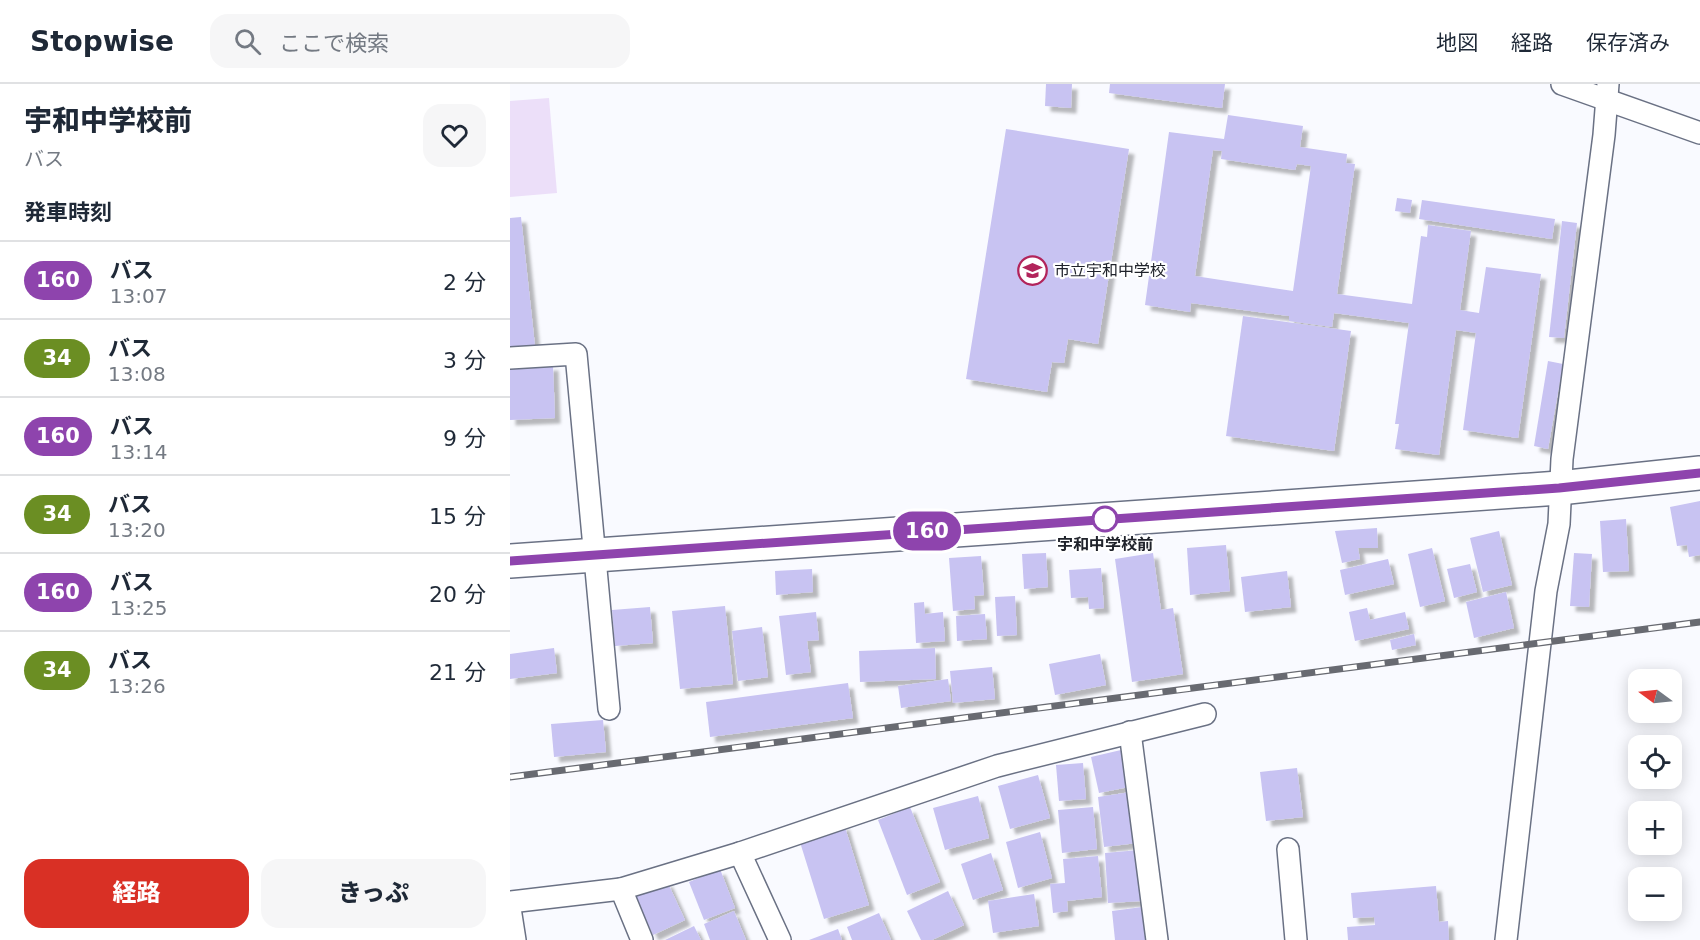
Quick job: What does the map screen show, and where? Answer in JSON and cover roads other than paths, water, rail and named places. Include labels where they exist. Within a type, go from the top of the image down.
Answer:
[{"type":"highway","points":[[510,561],[1559,488],[1700,473]]},
{"type":"street","points":[[1562,84],[1607,92],[1700,134]]},
{"type":"street","points":[[1506,940],[1546,591],[1559,524],[1559,488],[1604,135],[1607,92]]},
{"type":"street","points":[[510,358],[576,354],[609,709]]},
{"type":"street","points":[[510,902],[621,889],[740,853],[997,766],[1205,714]]},
{"type":"street","points":[[1130,732],[1157,940]]},
{"type":"street","points":[[1288,849],[1296,940]]},
{"type":"street","points":[[740,853],[780,940]]},
{"type":"street","points":[[621,889],[642,940]]},
{"type":"street","points":[[510,908],[515,940]]},
{"type":"railway","points":[[510,777],[1700,622]]},
{"type":"place","name":"市立宇和中学校","points":[[1033,270]]},
{"type":"place","name":"宇和中学校前","points":[[1105,519]]}]
